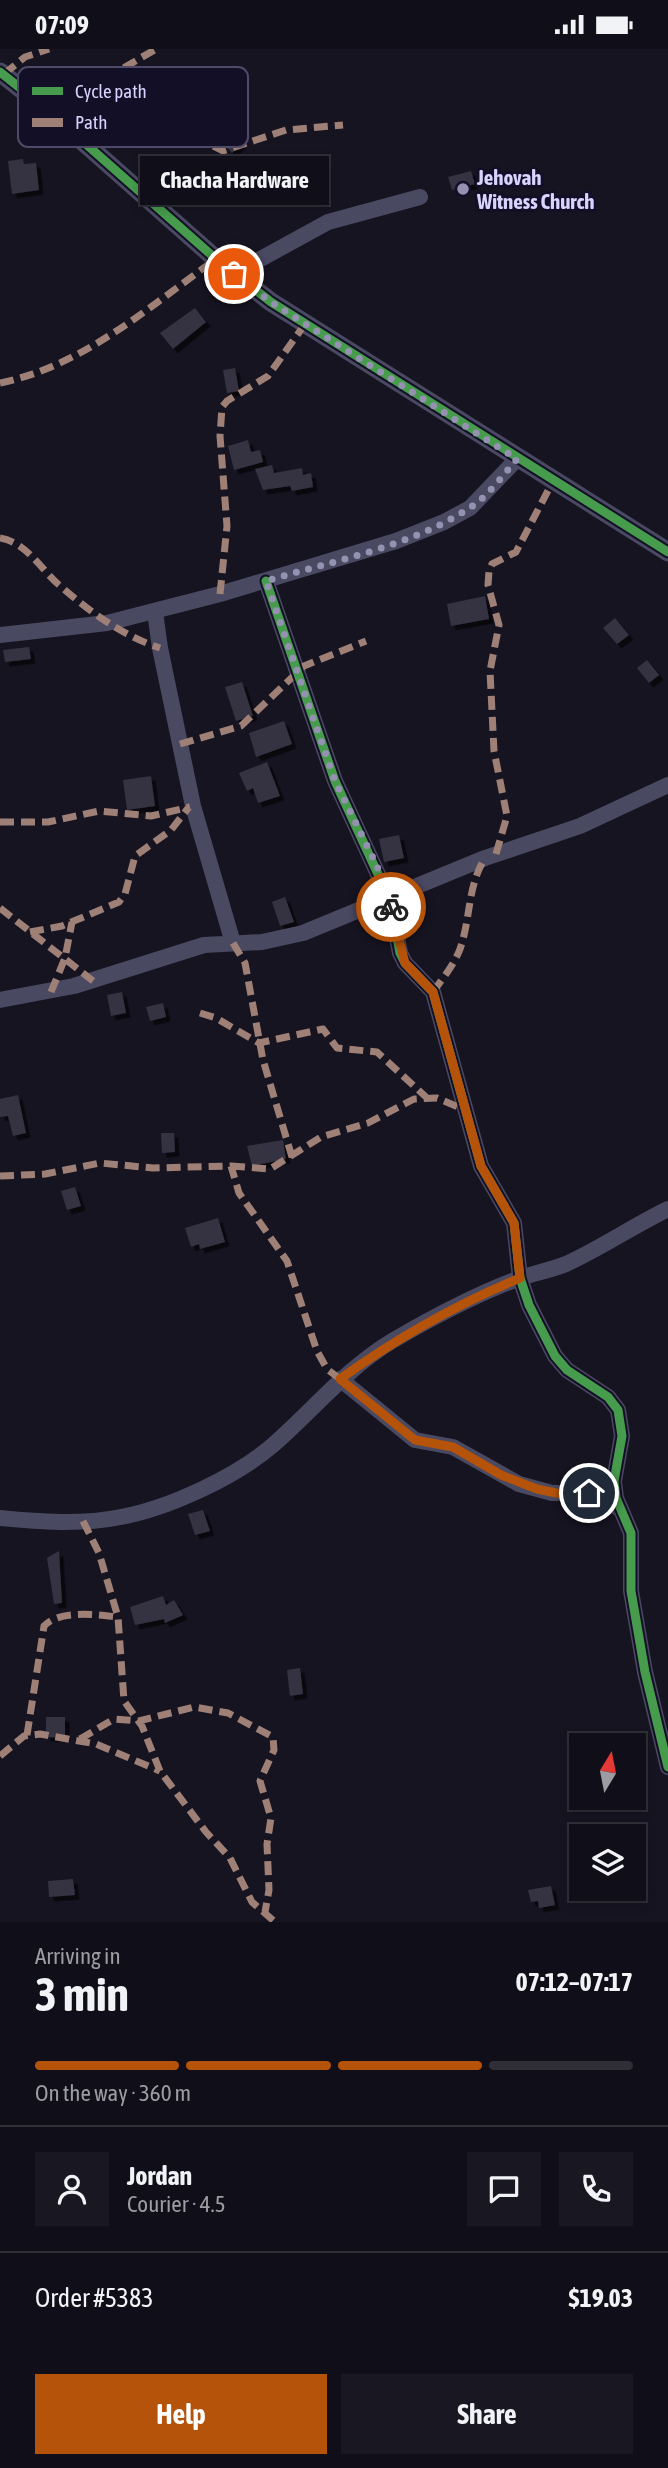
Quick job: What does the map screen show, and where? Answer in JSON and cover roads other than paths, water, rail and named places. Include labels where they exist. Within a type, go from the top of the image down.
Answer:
[{"type":"street","points":[[0,72],[18,88]]},
{"type":"street","points":[[87,147],[234,274],[271,302],[668,552]]},
{"type":"street","points":[[234,274],[328,222],[420,197]]},
{"type":"street","points":[[0,635],[84,628],[155,612],[396,541],[444,522],[485,495],[517,459]]},
{"type":"street","points":[[266,581],[335,781],[389,898],[400,953],[405,963],[433,992],[481,1166],[514,1223],[520,1278],[543,1338],[567,1370],[608,1398],[618,1410],[622,1436],[614,1481],[620,1509],[631,1533],[631,1591],[645,1672],[668,1767]]},
{"type":"street","points":[[155,612],[193,806],[233,943]]},
{"type":"street","points":[[0,1000],[74,986],[186,950],[262,942],[303,933],[485,858],[580,826],[668,785]]},
{"type":"street","points":[[0,1518],[58,1522],[119,1517],[191,1492],[249,1463],[273,1445],[340,1379],[391,1342],[478,1295],[563,1265],[668,1209]]},
{"type":"street","points":[[340,1379],[415,1440],[453,1447],[519,1484],[552,1493],[589,1493],[620,1509]]},
{"type":"place","name":"Jehovah Witness Church","points":[[463,189]]},
{"type":"place","name":"Chacha Hardware","points":[[234,274]]}]
